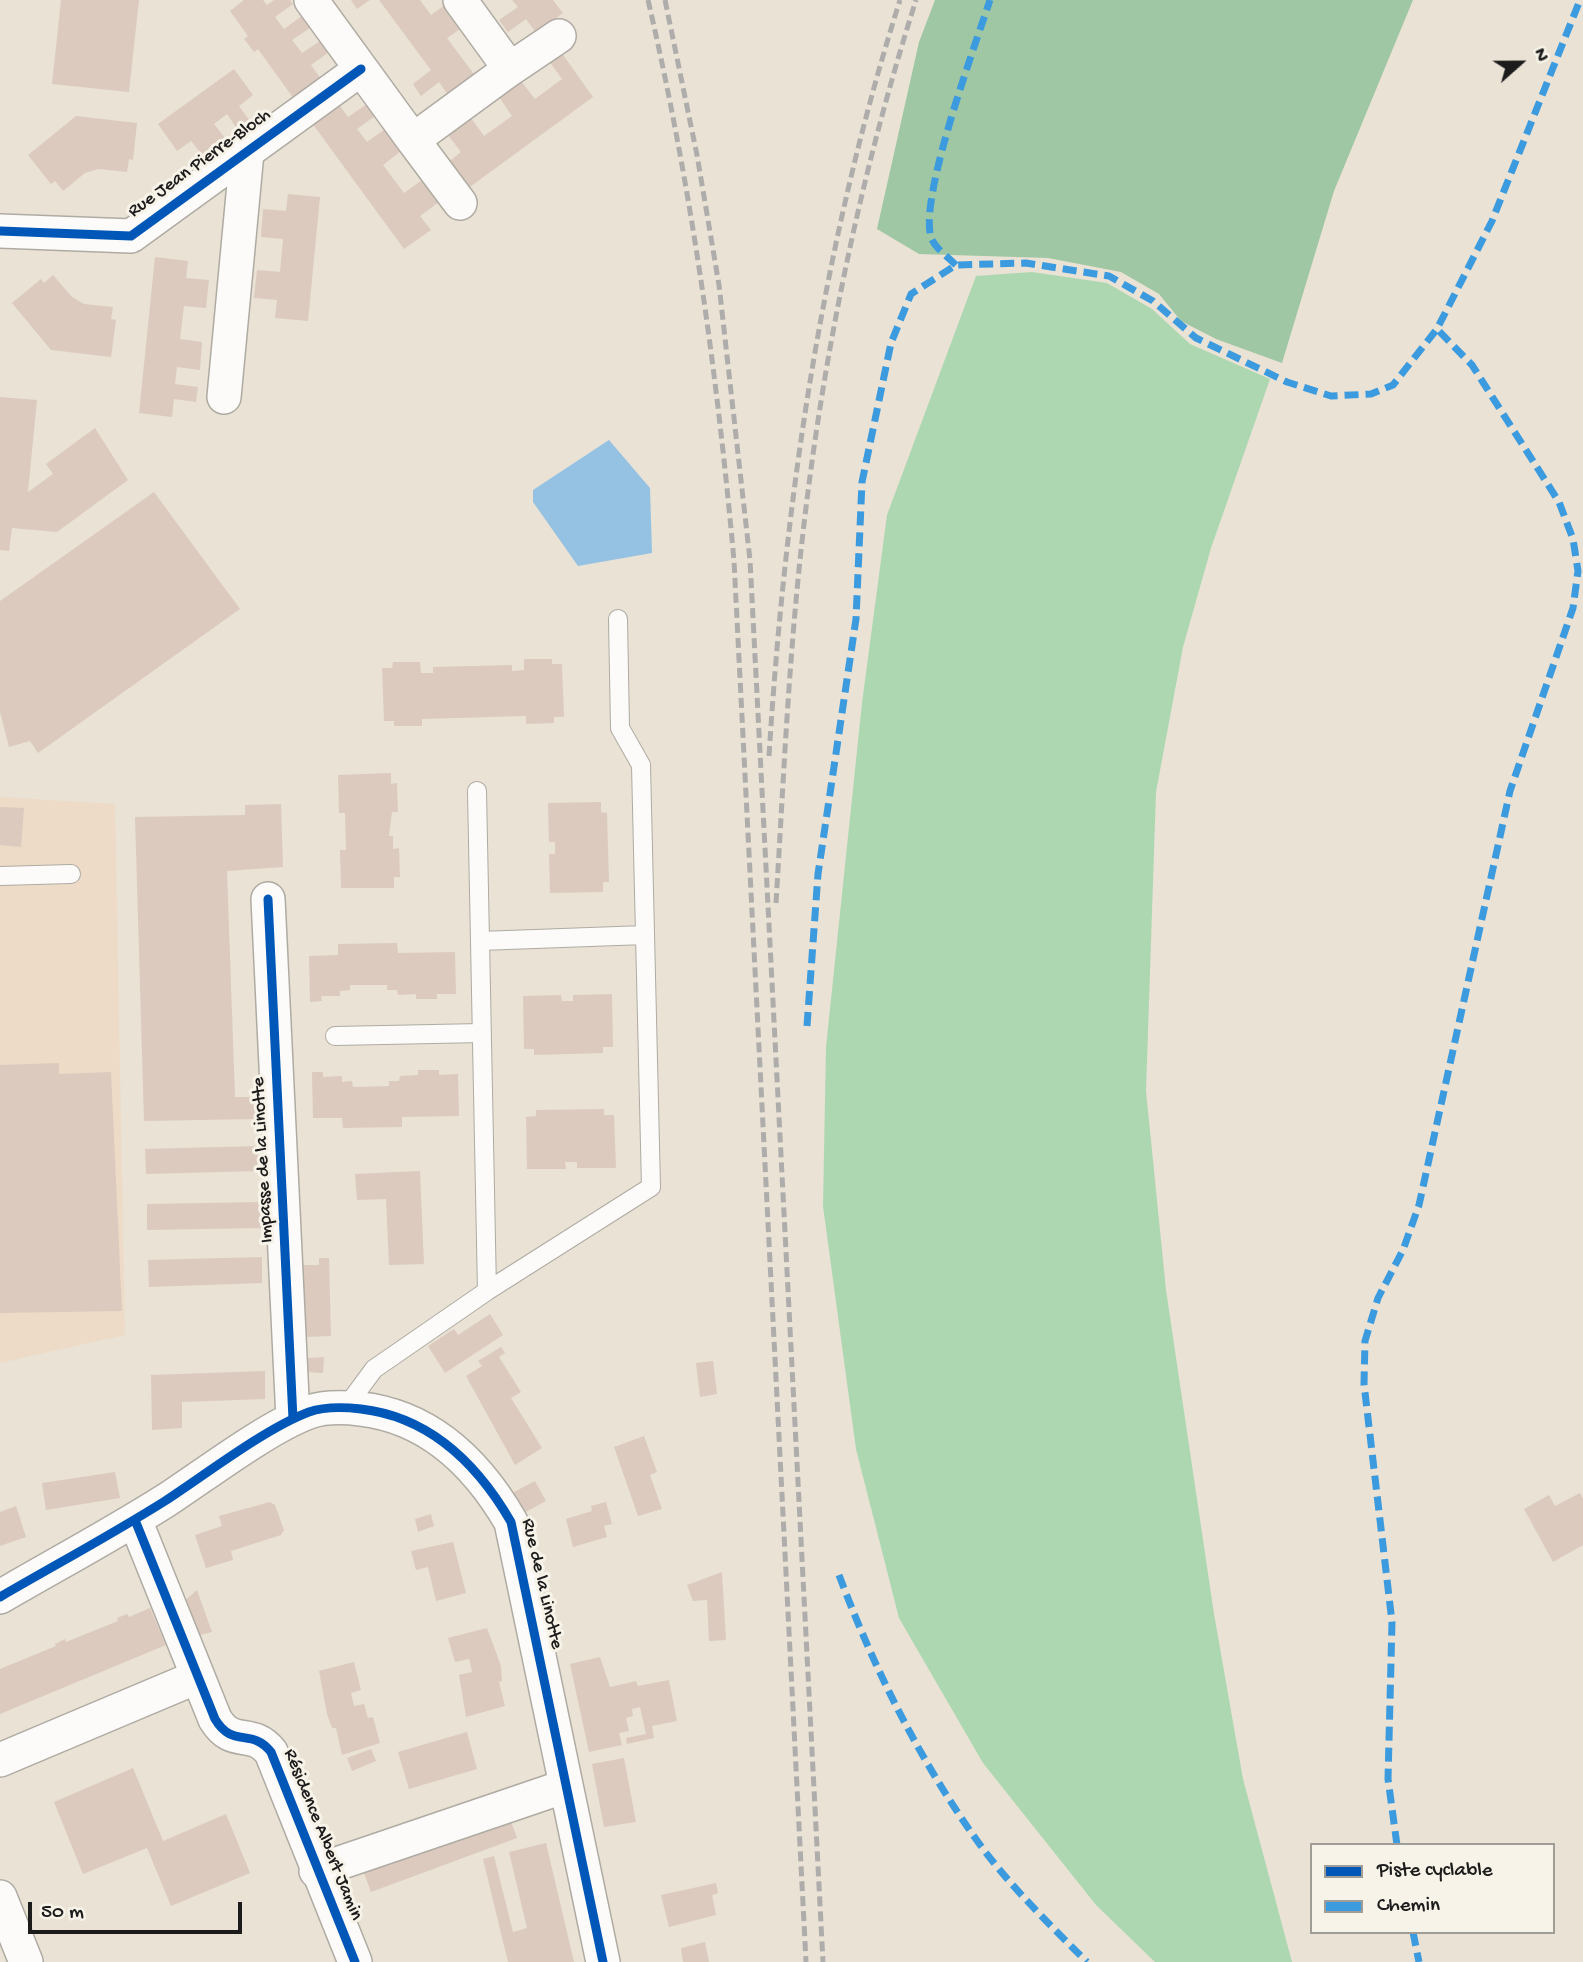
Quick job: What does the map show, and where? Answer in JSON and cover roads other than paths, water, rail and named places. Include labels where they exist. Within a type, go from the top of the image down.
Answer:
[{"type":"street","points":[[311,0],[460,204]]},
{"type":"street","points":[[460,0],[510,69]]},
{"type":"street","points":[[413,140],[559,36]]},
{"type":"street","name":"Rue Jean Pierre-Bloch","points":[[0,229],[131,236],[361,69]]},
{"type":"street","name":"Rue Jean Pierre-Bloch","points":[[224,397],[247,152]]},
{"type":"street","name":"Impasse de la Linotte","points":[[268,899],[293,1419]]},
{"type":"street","name":"Rue de la Linotte","points":[[0,1597],[135,1520],[293,1419],[310,1412],[346,1407],[387,1414],[426,1429],[458,1454],[496,1497],[511,1522],[603,1962]]},
{"type":"street","name":"Résidence Albert Jamin","points":[[135,1520],[197,1677],[223,1733],[236,1738],[253,1737],[262,1740],[271,1752],[316,1871],[355,1962]]},
{"type":"street","points":[[0,1760],[197,1677]]},
{"type":"street","name":"Résidence Albert Jamin","points":[[316,1871],[566,1786]]},
{"type":"street","points":[[0,1898],[26,1962]]},
{"type":"lane","points":[[346,1407],[374,1369],[487,1291],[651,1187],[641,765],[620,728],[618,619]]},
{"type":"lane","points":[[477,791],[487,1291]]},
{"type":"lane","points":[[0,876],[71,874]]},
{"type":"lane","points":[[480,941],[645,935]]},
{"type":"lane","points":[[335,1036],[482,1033]]},
{"type":"water","points":[[609,440],[650,488],[652,553],[578,566],[533,502],[533,490]]},
{"type":"railway","points":[[648,0],[677,139],[701,279],[734,561],[806,1962]]},
{"type":"railway","points":[[665,0],[697,155],[719,285],[750,560],[823,1962]]},
{"type":"railway","points":[[769,756],[785,564],[811,374],[849,186],[900,0]]},
{"type":"railway","points":[[776,903],[796,603],[818,418],[859,207],[916,0]]}]
